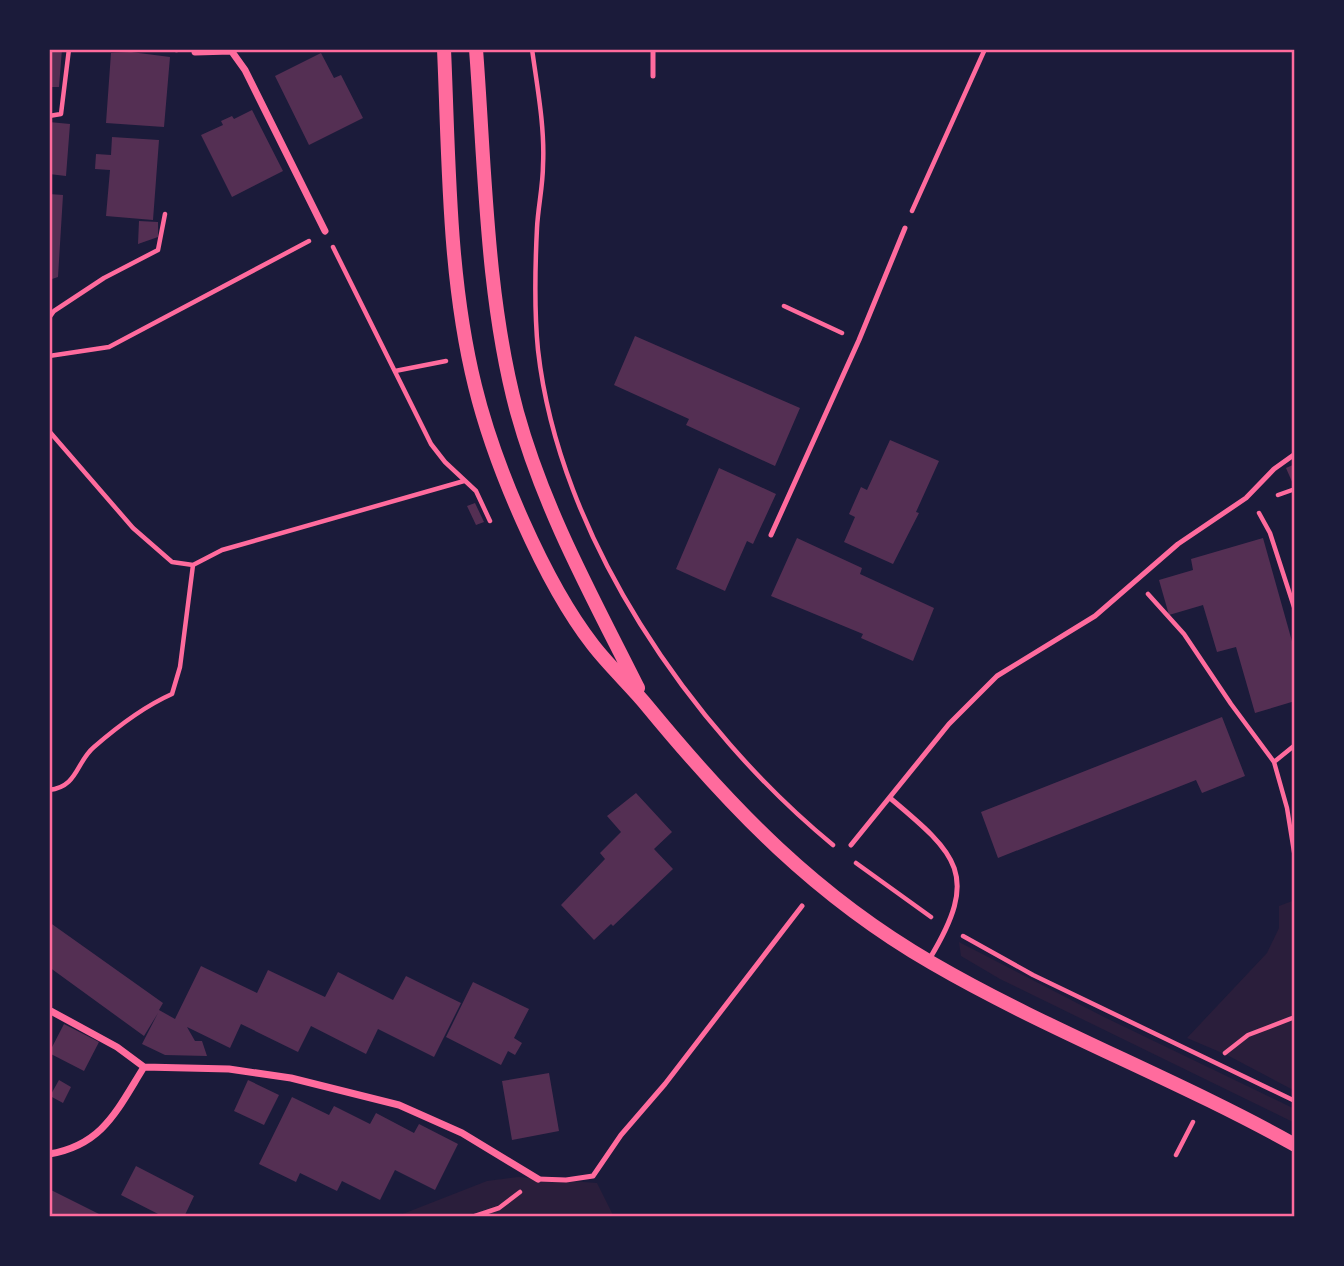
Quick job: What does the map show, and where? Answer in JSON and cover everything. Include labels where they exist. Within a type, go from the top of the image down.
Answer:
[{"type":"main road","points":[[444,49],[462,318],[484,420],[508,486],[566,603],[592,644],[713,786],[784,856],[873,925],[928,961],[1023,1012],[1295,1145]]},
{"type":"main road","points":[[476,49],[491,242],[503,352],[517,412],[550,510],[646,705]]},
{"type":"street","points":[[195,52],[230,50],[245,70],[326,231]]},
{"type":"street","points":[[49,1010],[117,1047],[144,1067],[229,1069],[304,1081],[399,1105],[462,1133],[538,1179]]},
{"type":"street","points":[[49,1154],[87,1143],[104,1128],[144,1067]]},
{"type":"lane","points":[[653,49],[653,76]]},
{"type":"lane","points":[[771,535],[859,340],[905,228]]},
{"type":"lane","points":[[852,845],[949,724],[997,676],[1095,616],[1178,544],[1246,498],[1274,470],[1295,454]]},
{"type":"lane","points":[[890,798],[944,846],[956,874],[955,908],[948,927],[928,961]]},
{"type":"lane","points":[[538,1179],[593,1177],[621,1135],[674,1074],[802,906]]},
{"type":"path","points":[[49,116],[61,114],[69,49]]},
{"type":"path","points":[[532,49],[544,164],[537,226],[538,347],[555,425],[582,506],[638,619],[684,690],[746,765],[842,852]]},
{"type":"path","points":[[905,228],[985,49]]},
{"type":"path","points":[[49,318],[54,311],[104,278],[158,250],[165,214]]},
{"type":"path","points":[[326,231],[431,444],[479,495],[490,520]]},
{"type":"path","points":[[49,356],[109,347],[287,255]]},
{"type":"path","points":[[784,306],[859,340]]},
{"type":"path","points":[[395,371],[454,359]]},
{"type":"path","points":[[49,431],[133,528],[172,562],[193,565],[222,550],[465,481]]},
{"type":"path","points":[[1246,498],[1270,533],[1295,610]]},
{"type":"path","points":[[49,790],[68,784],[77,776],[91,749],[172,694],[180,667],[193,565]]},
{"type":"path","points":[[1136,580],[1184,634],[1238,715],[1274,762],[1287,808],[1295,858]]},
{"type":"path","points":[[1274,762],[1295,745]]},
{"type":"path","points":[[852,860],[935,919]]},
{"type":"path","points":[[962,935],[1033,975],[1295,1101]]},
{"type":"path","points":[[1225,1053],[1248,1035],[1295,1017]]},
{"type":"path","points":[[1176,1155],[1193,1122]]},
{"type":"path","points":[[472,1217],[499,1208],[538,1179]]},
{"type":"shaded area","points":[[1295,900],[1295,1091],[1227,1055],[1187,1038],[1267,953],[1279,928],[1279,906]]},
{"type":"shaded area","points":[[959,942],[1102,1016],[1295,1109],[1295,1123],[1000,979],[961,956]]},
{"type":"shaded area","points":[[518,1177],[597,1183],[614,1217],[395,1217],[487,1181]]},
{"type":"building","points":[[49,49],[62,49],[59,87],[49,87]]},
{"type":"building","points":[[131,52],[170,57],[164,127],[106,123],[111,53]]},
{"type":"building","points":[[321,53],[334,78],[341,75],[363,118],[309,145],[275,76]]},
{"type":"building","points":[[252,110],[283,171],[232,197],[201,135],[223,125],[221,121],[232,116],[234,119]]},
{"type":"building","points":[[49,122],[70,124],[66,176],[49,174]]},
{"type":"building","points":[[112,137],[159,140],[153,220],[106,216],[110,170],[95,169],[96,154],[111,155]]},
{"type":"building","points":[[49,194],[63,195],[58,277],[49,280]]},
{"type":"building","points":[[139,221],[158,222],[158,237],[138,244]]},
{"type":"building","points":[[635,336],[800,408],[775,466],[686,425],[689,419],[614,385]]},
{"type":"building","points":[[890,440],[939,461],[916,512],[919,513],[893,564],[844,542],[855,517],[849,514],[861,487],[867,490]]},
{"type":"building","points":[[1295,464],[1295,483],[1293,484],[1286,468]]},
{"type":"building","points":[[719,468],[776,494],[753,544],[747,541],[725,591],[676,569]]},
{"type":"building","points":[[475,503],[484,522],[476,525],[467,506]]},
{"type":"building","points":[[797,538],[862,568],[860,574],[934,608],[913,661],[861,638],[863,634],[771,596]]},
{"type":"building","points":[[1263,538],[1295,652],[1295,701],[1255,713],[1236,647],[1217,652],[1203,605],[1169,615],[1159,580],[1193,570],[1191,559]]},
{"type":"building","points":[[1222,717],[1245,776],[1202,793],[1196,780],[998,858],[981,812]]},
{"type":"building","points":[[636,793],[672,832],[654,849],[673,869],[613,926],[611,924],[594,940],[561,905],[605,859],[600,853],[621,832],[607,816]]},
{"type":"building","points":[[49,922],[163,1003],[159,1010],[175,1019],[201,966],[257,993],[268,970],[325,997],[338,972],[393,1000],[406,976],[461,1003],[434,1057],[378,1029],[366,1054],[311,1026],[298,1052],[241,1024],[230,1048],[187,1027],[195,1041],[202,1041],[207,1056],[165,1055],[142,1044],[158,1013],[144,1036],[49,967]]},
{"type":"building","points":[[473,982],[529,1009],[514,1038],[522,1043],[515,1055],[508,1051],[501,1065],[446,1037]]},
{"type":"building","points":[[64,1024],[99,1042],[84,1071],[49,1053]]},
{"type":"building","points":[[549,1073],[559,1131],[512,1140],[502,1081]]},
{"type":"building","points":[[59,1080],[71,1087],[63,1103],[50,1096]]},
{"type":"building","points":[[248,1080],[279,1095],[264,1125],[234,1111]]},
{"type":"building","points":[[292,1097],[329,1115],[334,1106],[370,1124],[376,1113],[414,1133],[419,1124],[458,1144],[435,1190],[395,1170],[380,1200],[342,1181],[337,1191],[300,1173],[296,1182],[259,1164]]},
{"type":"building","points":[[136,1166],[194,1196],[184,1217],[164,1217],[121,1195]]},
{"type":"building","points":[[49,1189],[105,1217],[49,1217]]}]
